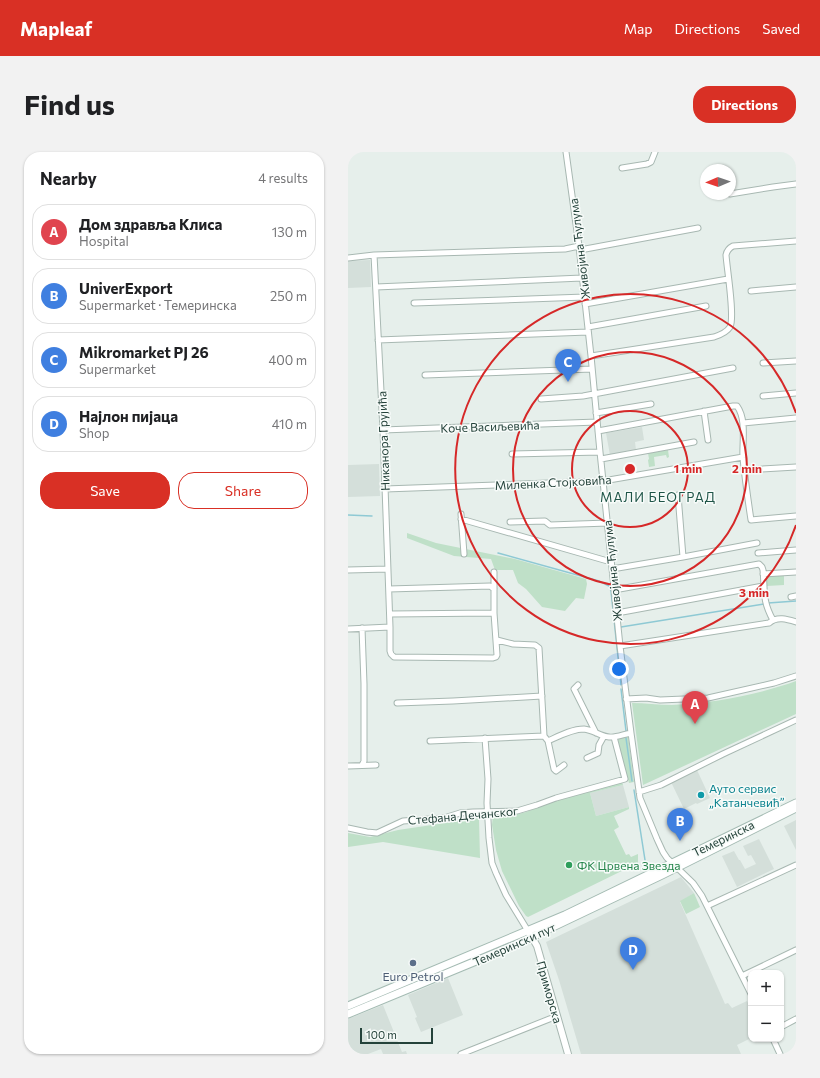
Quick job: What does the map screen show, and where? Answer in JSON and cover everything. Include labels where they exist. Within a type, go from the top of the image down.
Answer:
[{"type":"main road","name":"Темеринска","points":[[675,865],[796,803]]},
{"type":"main road","name":"Темеринска","points":[[675,865],[796,808]]},
{"type":"main road","name":"Темерински пут","points":[[348,1014],[478,961],[530,934],[675,865]]},
{"type":"main road","name":"Темерински пут","points":[[348,1006],[530,934]]},
{"type":"street","name":"Живојина Ћулума","points":[[566,152],[585,297],[626,699],[641,802],[660,846],[667,858],[697,888],[702,896],[748,988]]},
{"type":"street","points":[[622,168],[647,164],[651,162],[655,152]]},
{"type":"street","points":[[736,193],[796,184]]},
{"type":"street","points":[[348,258],[374,255],[579,248],[698,228]]},
{"type":"street","points":[[591,356],[714,337],[725,332],[731,321],[726,255],[729,248],[733,246],[796,241]]},
{"type":"street","name":"Никанора Грујића","points":[[374,255],[385,489],[390,651],[393,656],[396,657],[496,658],[497,640]]},
{"type":"street","points":[[376,287],[582,278]]},
{"type":"street","points":[[585,304],[728,279]]},
{"type":"street","points":[[751,291],[796,287]]},
{"type":"street","points":[[414,303],[585,297]]},
{"type":"street","points":[[378,340],[588,330],[706,306]]},
{"type":"street","points":[[762,364],[796,361]]},
{"type":"street","points":[[541,399],[583,396],[733,368]]},
{"type":"street","points":[[425,375],[592,369]]},
{"type":"street","points":[[763,396],[796,393]]},
{"type":"street","points":[[596,413],[651,404]]},
{"type":"street","points":[[598,431],[737,406],[740,410],[743,423],[743,457],[750,520],[796,516]]},
{"type":"street","points":[[704,411],[708,440]]},
{"type":"street","points":[[743,423],[796,418]]},
{"type":"street","name":"Коче Васиљевића","points":[[382,430],[597,422]]},
{"type":"street","points":[[601,459],[694,442]]},
{"type":"street","points":[[512,454],[600,452]]},
{"type":"street","name":"Миленка Стојковића","points":[[385,489],[603,481],[743,457]]},
{"type":"street","points":[[745,470],[796,467]]},
{"type":"street","points":[[678,495],[684,557]]},
{"type":"street","points":[[464,554],[461,516],[612,562]]},
{"type":"street","points":[[510,522],[545,521],[550,525],[608,523]]},
{"type":"street","points":[[612,569],[757,543]]},
{"type":"street","points":[[758,553],[796,550]]},
{"type":"street","points":[[614,590],[759,564],[762,567],[764,599],[772,620]]},
{"type":"street","points":[[348,570],[388,569]]},
{"type":"street","points":[[494,572],[494,613],[497,640],[513,644],[538,646],[546,738],[554,770],[556,771],[564,765]]},
{"type":"street","points":[[763,574],[796,572]]},
{"type":"street","points":[[389,589],[490,586],[494,589]]},
{"type":"street","points":[[617,613],[763,586]]},
{"type":"street","points":[[390,614],[494,613]]},
{"type":"street","points":[[620,646],[770,623],[772,620],[776,619],[796,622]]},
{"type":"street","points":[[348,629],[390,627]]},
{"type":"street","points":[[362,628],[364,684],[364,761],[362,765]]},
{"type":"street","points":[[626,699],[646,698],[660,700],[708,698],[774,683],[796,676]]},
{"type":"street","points":[[578,685],[574,689],[596,733]]},
{"type":"street","points":[[397,703],[542,696]]},
{"type":"street","points":[[639,792],[661,785],[796,720]]},
{"type":"street","points":[[430,741],[485,738],[546,738],[576,730],[588,730],[604,736],[614,737],[631,732]]},
{"type":"street","points":[[587,758],[598,753],[599,745],[604,736]]},
{"type":"street","name":"Стефана Дечанског","points":[[348,828],[377,833],[403,821],[444,818],[460,813],[517,811],[556,798],[625,779],[614,737]]},
{"type":"street","points":[[485,738],[488,779],[490,852],[496,873],[506,895],[530,934]]},
{"type":"street","points":[[348,766],[376,764]]},
{"type":"street","points":[[707,906],[796,865]]},
{"type":"street","name":"Приморска","points":[[530,934],[537,946],[568,1054]]},
{"type":"street","points":[[742,976],[796,950]]},
{"type":"street","points":[[461,1054],[557,1016]]},
{"type":"street","points":[[784,1025],[796,1019]]},
{"type":"street","points":[[774,1042],[780,1054]]},
{"type":"shaded area","points":[[370,260],[371,287],[348,288],[348,261]]},
{"type":"shaded area","points":[[642,427],[644,440],[635,442],[636,450],[610,455],[606,433]]},
{"type":"shaded area","points":[[379,464],[380,496],[348,497],[348,465]]},
{"type":"shaded area","points":[[697,770],[710,798],[684,809],[671,782]]},
{"type":"shaded area","points":[[623,785],[629,807],[596,816],[590,793]]},
{"type":"shaded area","points":[[796,820],[796,850],[784,826]]},
{"type":"shaded area","points":[[759,839],[774,869],[737,887],[722,856],[734,851],[745,869],[756,864],[751,855],[748,856],[743,846]]},
{"type":"shaded area","points":[[681,877],[694,893],[680,902],[725,1004],[728,1003],[732,1008],[747,1001],[748,1003],[748,1040],[737,1045],[741,1054],[581,1054],[546,942]]},
{"type":"shaded area","points":[[448,978],[463,1015],[421,1032],[408,995]]},
{"type":"shaded area","points":[[383,1005],[402,1052],[406,1051],[407,1054],[383,1054],[381,1049],[368,1054],[348,1054],[348,1019]]},
{"type":"green space","points":[[668,450],[669,457],[667,458],[666,455],[654,457],[655,466],[649,467],[648,453]]},
{"type":"green space","points":[[407,533],[436,543],[515,559],[586,579],[587,584],[584,599],[576,598],[565,611],[542,607],[526,589],[518,583],[513,570],[495,570],[491,559],[454,556],[407,538]]},
{"type":"green space","points":[[784,575],[784,585],[767,586],[767,576]]},
{"type":"green space","points":[[796,681],[796,714],[643,785],[632,703],[672,705],[735,698]]},
{"type":"green space","points":[[628,735],[634,782],[629,783],[617,741],[618,738]]},
{"type":"green space","points":[[622,782],[623,785],[590,793],[596,816],[629,807],[629,809],[614,816],[619,827],[614,830],[626,855],[629,854],[631,857],[638,854],[638,863],[528,917],[526,916],[519,906],[502,871],[496,850],[492,825],[493,815],[518,814],[526,812],[558,799]]},
{"type":"green space","points":[[479,818],[480,858],[383,842],[348,847],[348,833],[370,837],[398,830]]},
{"type":"green space","points":[[694,893],[700,907],[686,914],[680,901]]},
{"type":"waterway","points":[[348,515],[372,516]]},
{"type":"waterway","points":[[498,553],[599,581],[609,586],[611,591],[621,685]]},
{"type":"waterway","points":[[768,603],[796,601]]},
{"type":"waterway","points":[[621,627],[764,604]]},
{"type":"waterway","points":[[621,689],[626,731]]},
{"type":"waterway","points":[[626,738],[632,781]]},
{"type":"waterway","points":[[634,790],[645,860]]},
{"type":"place","name":"Mikromarket PJ 26","points":[[568,382]]},
{"type":"place","name":"Дом здравља Клиса","points":[[695,724]]},
{"type":"place","name":"Ауто сервис „Катанчевић”","points":[[701,795]]},
{"type":"place","name":"UniverExport","points":[[680,841]]},
{"type":"place","name":"ФК Црвена Звезда","points":[[569,865]]},
{"type":"place","name":"Euro Petrol","points":[[413,963]]},
{"type":"place","name":"Најлон пијаца","points":[[633,970]]},
{"type":"district","name":"МАЛИ БЕОГРАД","points":[[658,497]]}]
